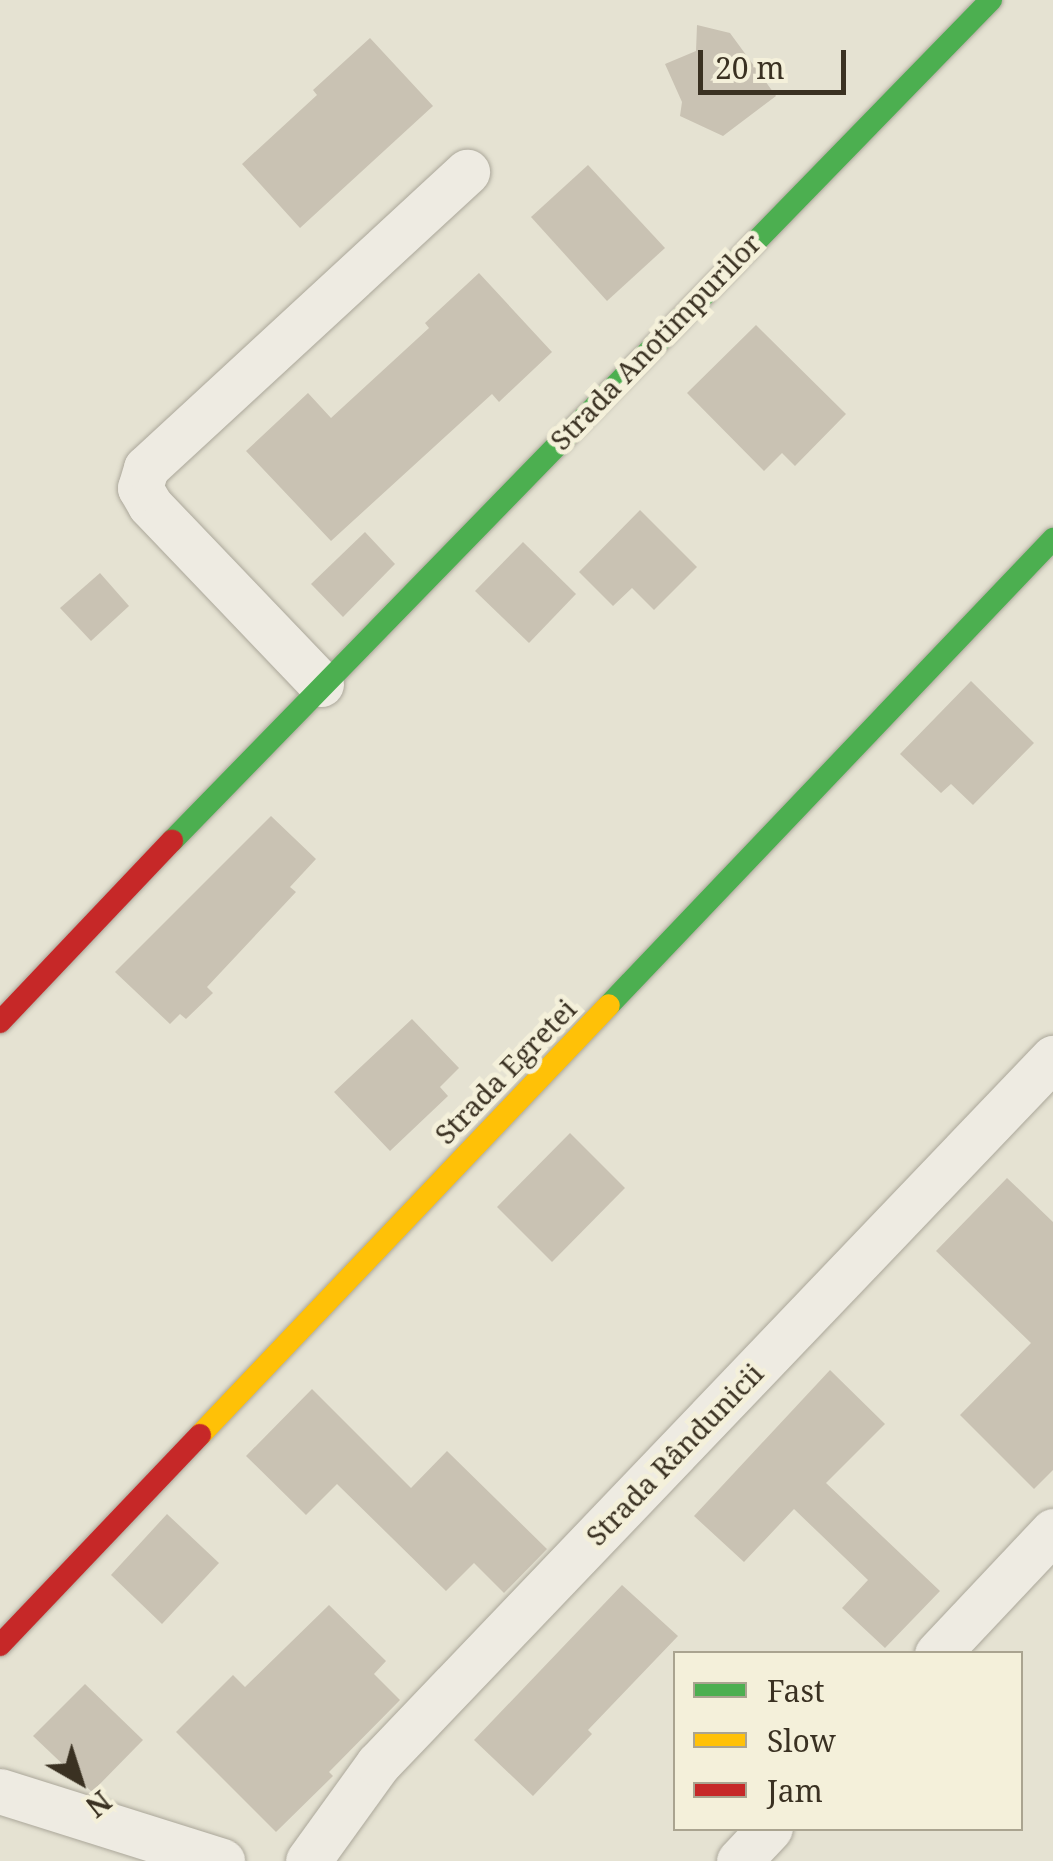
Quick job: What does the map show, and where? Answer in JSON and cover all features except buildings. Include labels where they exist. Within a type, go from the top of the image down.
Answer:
[{"type":"street","name":"Strada Anotimpurilor","points":[[0,1022],[321,684],[991,0]]},
{"type":"street","points":[[321,684],[150,505],[140,488],[146,468],[468,172]]},
{"type":"street","name":"Strada Egretei","points":[[0,1645],[1053,539]]},
{"type":"street","name":"Strada Rândunicii","points":[[308,1861],[378,1764],[1053,1058]]},
{"type":"street","points":[[940,1651],[1053,1532]]},
{"type":"street","points":[[0,1791],[222,1861]]},
{"type":"street","points":[[739,1861],[767,1831]]},
{"type":"traffic: fast","points":[[172,841],[991,0]]},
{"type":"traffic: fast","points":[[609,1005],[1053,539]]},
{"type":"traffic: slow","points":[[200,1435],[609,1005]]},
{"type":"traffic: jam","points":[[0,1022],[172,841]]},
{"type":"traffic: jam","points":[[0,1645],[200,1435]]}]
